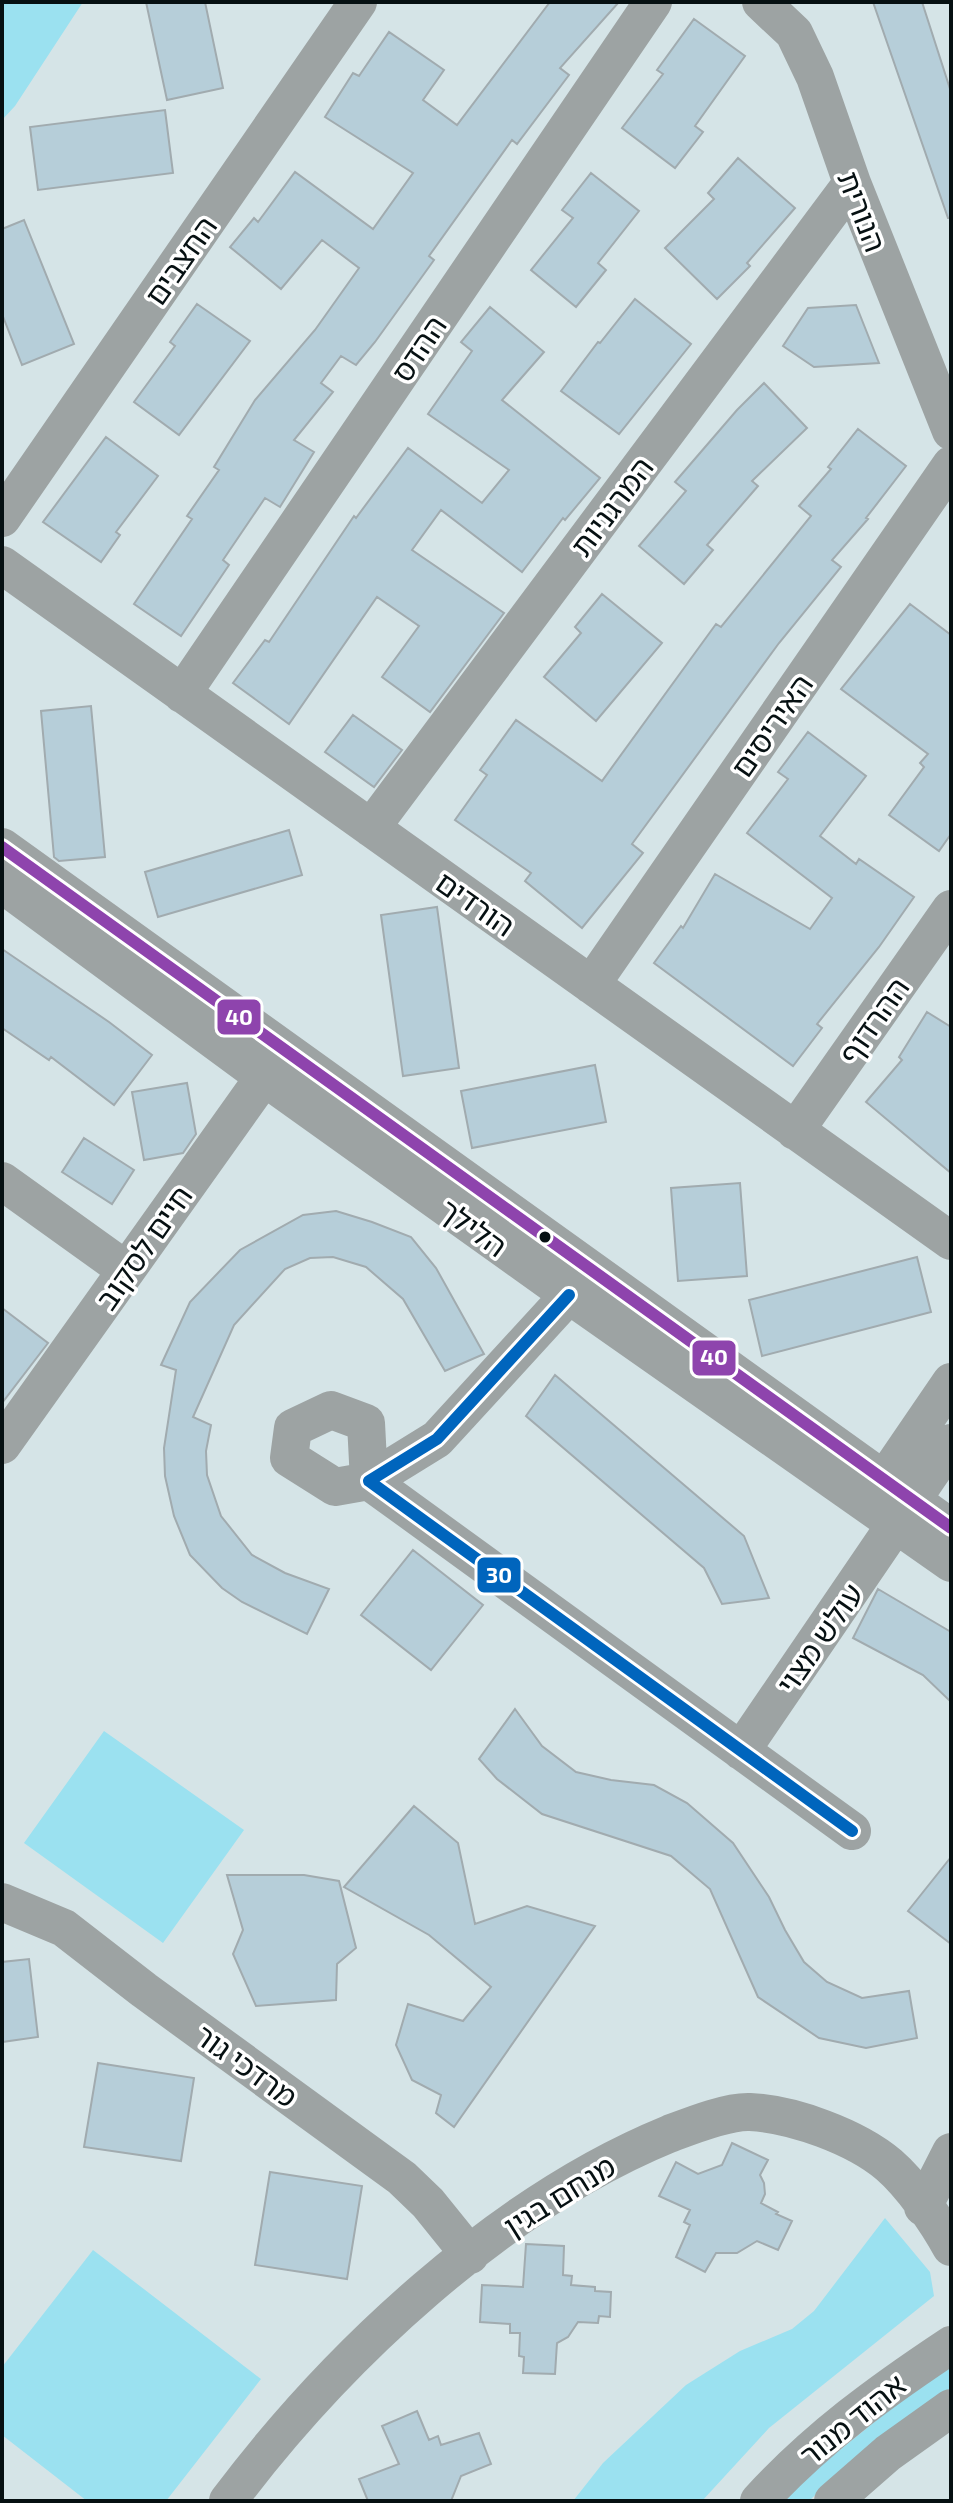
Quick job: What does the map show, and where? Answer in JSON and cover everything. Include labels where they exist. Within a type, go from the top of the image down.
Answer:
[{"type":"street","name":"החצבים","points":[[2,518],[358,2]]},
{"type":"street","name":"ההדס","points":[[182,694],[653,2]]},
{"type":"street","name":"הנורית","points":[[761,2],[794,33],[815,77],[852,183],[951,431]]},
{"type":"street","name":"המרגניות","points":[[371,828],[852,183]]},
{"type":"street","name":"האיריסים","points":[[591,985],[951,465]]},
{"type":"street","name":"הורדים","points":[[2,565],[951,1241]]},
{"type":"street","name":"הלילך","points":[[2,847],[569,1295],[890,1503],[951,1528]]},
{"type":"street","name":"הלילך","points":[[2,884],[274,1063],[890,1503],[951,1563]]},
{"type":"street","name":"ההרדוף","points":[[795,1131],[951,909]]},
{"type":"street","name":"חיים לסקוב","points":[[2,1445],[274,1063]]},
{"type":"street","points":[[2,1181],[126,1270]]},
{"type":"street","points":[[569,1295],[437,1439],[369,1481],[852,1831]]},
{"type":"street","points":[[890,1503],[951,1382]]},
{"type":"street","points":[[890,1503],[951,1443]]},
{"type":"street","name":"עולש מצוי","points":[[741,1751],[890,1503]]},
{"type":"street","name":"מרדכי גור","points":[[2,1902],[64,1928],[402,2178],[428,2203],[470,2255]]},
{"type":"street","name":"מנחם בגין","points":[[228,2501],[271,2444],[331,2379],[421,2294],[520,2216],[606,2163],[694,2124],[747,2111],[800,2120],[849,2140],[889,2165],[949,2242]]},
{"type":"street","points":[[923,2207],[951,2152]]},
{"type":"street","name":"אהוד מנור","points":[[759,2501],[810,2449],[854,2411],[945,2343]]},
{"type":"street","name":"אהוד מנור","points":[[833,2501],[888,2453],[951,2408]]},
{"type":"shaded area","points":[[2,2],[83,2],[15,106],[2,120]]},
{"type":"shaded area","points":[[104,1731],[244,1830],[163,1943],[24,1843]]},
{"type":"shaded area","points":[[885,2218],[930,2272],[934,2296],[769,2428],[702,2501],[573,2501],[603,2463],[686,2385],[740,2351],[792,2329],[814,2311]]},
{"type":"shaded area","points":[[93,2250],[261,2379],[166,2501],[87,2501],[2,2435],[2,2367]]},
{"type":"shaded area","points":[[951,2360],[951,2388],[877,2441],[809,2501],[777,2501]]},
{"type":"building","points":[[146,2],[205,2],[223,88],[167,100]]},
{"type":"building","points":[[550,2],[619,2],[560,68],[569,75],[517,144],[512,140],[429,256],[434,260],[375,342],[356,365],[341,356],[321,383],[333,392],[294,440],[314,452],[280,507],[265,498],[223,560],[229,565],[181,636],[134,604],[192,519],[187,516],[219,470],[214,467],[255,400],[315,330],[359,268],[322,240],[281,289],[230,247],[254,218],[258,222],[295,172],[373,229],[413,173],[325,117],[353,73],[359,76],[389,32],[444,70],[423,100],[457,125]]},
{"type":"building","points":[[873,2],[922,2],[951,92],[951,218],[948,218]]},
{"type":"building","points":[[694,19],[745,56],[695,126],[703,132],[675,168],[622,128],[663,74],[657,70]]},
{"type":"building","points":[[165,110],[173,173],[38,190],[30,127]]},
{"type":"building","points":[[738,158],[795,208],[747,263],[750,266],[717,299],[665,248],[714,199],[708,193]]},
{"type":"building","points":[[591,173],[639,211],[598,263],[606,270],[576,307],[531,270],[573,218],[562,210]]},
{"type":"building","points":[[24,220],[74,344],[22,365],[2,314],[2,229]]},
{"type":"building","points":[[635,299],[691,344],[619,434],[561,391]]},
{"type":"building","points":[[197,304],[250,341],[179,435],[134,402],[175,346],[170,342]]},
{"type":"building","points":[[856,305],[879,363],[814,367],[783,346],[808,308]]},
{"type":"building","points":[[490,307],[544,352],[502,400],[600,478],[565,520],[563,518],[522,572],[441,510],[412,550],[504,613],[430,712],[382,677],[419,626],[377,597],[289,724],[233,683],[265,640],[269,642],[354,516],[356,518],[408,448],[482,503],[509,470],[428,414],[472,351],[461,342]]},
{"type":"building","points":[[764,383],[807,428],[752,481],[758,486],[707,545],[713,550],[684,584],[639,546],[686,491],[675,482]]},
{"type":"building","points":[[858,429],[906,466],[868,519],[832,560],[841,567],[779,643],[632,844],[643,853],[582,928],[525,881],[531,873],[455,820],[487,775],[480,770],[516,720],[602,781],[716,624],[721,627],[811,516],[799,506],[831,469],[828,467]]},
{"type":"building","points":[[106,437],[158,476],[116,532],[120,535],[101,562],[43,522]]},
{"type":"building","points":[[602,594],[662,643],[596,721],[544,677],[581,633],[575,627]]},
{"type":"building","points":[[910,604],[951,635],[951,834],[939,851],[889,815],[924,767],[920,763],[928,754],[841,689]]},
{"type":"building","points":[[91,706],[105,857],[59,861],[54,857],[41,711]]},
{"type":"building","points":[[353,715],[402,750],[374,787],[325,752]]},
{"type":"building","points":[[808,732],[866,776],[820,836],[856,864],[859,859],[914,897],[879,947],[817,1024],[822,1028],[793,1066],[654,963],[681,926],[683,928],[715,874],[810,929],[832,898],[747,833],[788,779],[778,772]]},
{"type":"building","points":[[289,830],[302,875],[158,917],[145,872]]},
{"type":"building","points":[[437,907],[459,1068],[403,1076],[381,915]]},
{"type":"building","points":[[2,949],[152,1055],[114,1105],[51,1057],[49,1060],[2,1028]]},
{"type":"building","points":[[927,1012],[951,1027],[951,1173],[866,1102],[902,1060],[899,1057]]},
{"type":"building","points":[[595,1065],[606,1122],[472,1148],[461,1091]]},
{"type":"building","points":[[187,1083],[196,1134],[183,1153],[144,1160],[132,1092]]},
{"type":"building","points":[[84,1138],[134,1170],[112,1204],[62,1172]]},
{"type":"building","points":[[740,1183],[747,1276],[678,1281],[671,1188]]},
{"type":"building","points":[[336,1211],[411,1237],[436,1268],[484,1354],[445,1371],[403,1299],[366,1267],[333,1257],[310,1258],[285,1269],[234,1325],[193,1417],[211,1425],[206,1451],[207,1475],[221,1516],[252,1555],[285,1573],[329,1589],[307,1634],[242,1602],[222,1588],[190,1555],[174,1516],[165,1476],[164,1448],[176,1370],[161,1365],[190,1302],[240,1250],[303,1215]]},
{"type":"building","points":[[917,1257],[931,1312],[762,1356],[749,1300]]},
{"type":"building","points":[[2,1308],[48,1343],[2,1403]]},
{"type":"building","points":[[555,1375],[744,1536],[769,1598],[722,1604],[704,1568],[526,1416]]},
{"type":"building","points":[[413,1550],[483,1605],[431,1670],[361,1615]]},
{"type":"building","points":[[878,1589],[951,1632],[951,1702],[923,1675],[853,1638]]},
{"type":"building","points":[[515,1709],[542,1746],[576,1772],[654,1785],[687,1803],[733,1843],[769,1897],[804,1962],[827,1982],[862,1998],[909,1991],[917,2038],[866,2048],[819,2038],[758,1997],[710,1889],[671,1856],[542,1814],[497,1779],[479,1759]]},
{"type":"building","points":[[414,1806],[458,1843],[475,1924],[527,1906],[595,1926],[454,2127],[436,2113],[441,2095],[412,2080],[396,2045],[408,2004],[463,2021],[491,1987],[429,1935],[344,1887]]},
{"type":"building","points":[[951,1857],[951,1944],[908,1911]]},
{"type":"building","points":[[227,1875],[304,1875],[339,1881],[356,1948],[337,1964],[336,2000],[256,2006],[233,1954],[243,1930]]},
{"type":"building","points":[[29,1959],[38,2037],[2,2042],[2,1962]]},
{"type":"building","points":[[98,2063],[194,2078],[181,2161],[84,2147]]},
{"type":"building","points":[[732,2143],[768,2160],[760,2175],[765,2194],[761,2203],[792,2221],[778,2250],[757,2241],[737,2253],[716,2253],[705,2272],[676,2257],[690,2225],[684,2222],[690,2210],[659,2196],[676,2162],[698,2174],[722,2165]]},
{"type":"building","points":[[270,2172],[362,2186],[347,2279],[255,2265]]},
{"type":"building","points":[[526,2244],[564,2246],[563,2275],[572,2276],[571,2285],[611,2292],[610,2317],[599,2316],[598,2323],[578,2322],[568,2337],[557,2343],[555,2374],[523,2373],[524,2357],[519,2356],[520,2333],[510,2333],[510,2324],[480,2322],[482,2285],[523,2287]]},
{"type":"building","points":[[417,2411],[429,2440],[438,2436],[441,2445],[479,2433],[491,2464],[461,2476],[451,2501],[368,2501],[359,2479],[399,2464],[382,2426]]},
{"type":"transit line","name":"40","points":[[2,847],[951,1528]]},
{"type":"transit line","name":"30","points":[[569,1295],[437,1439],[369,1481],[852,1831]]}]
